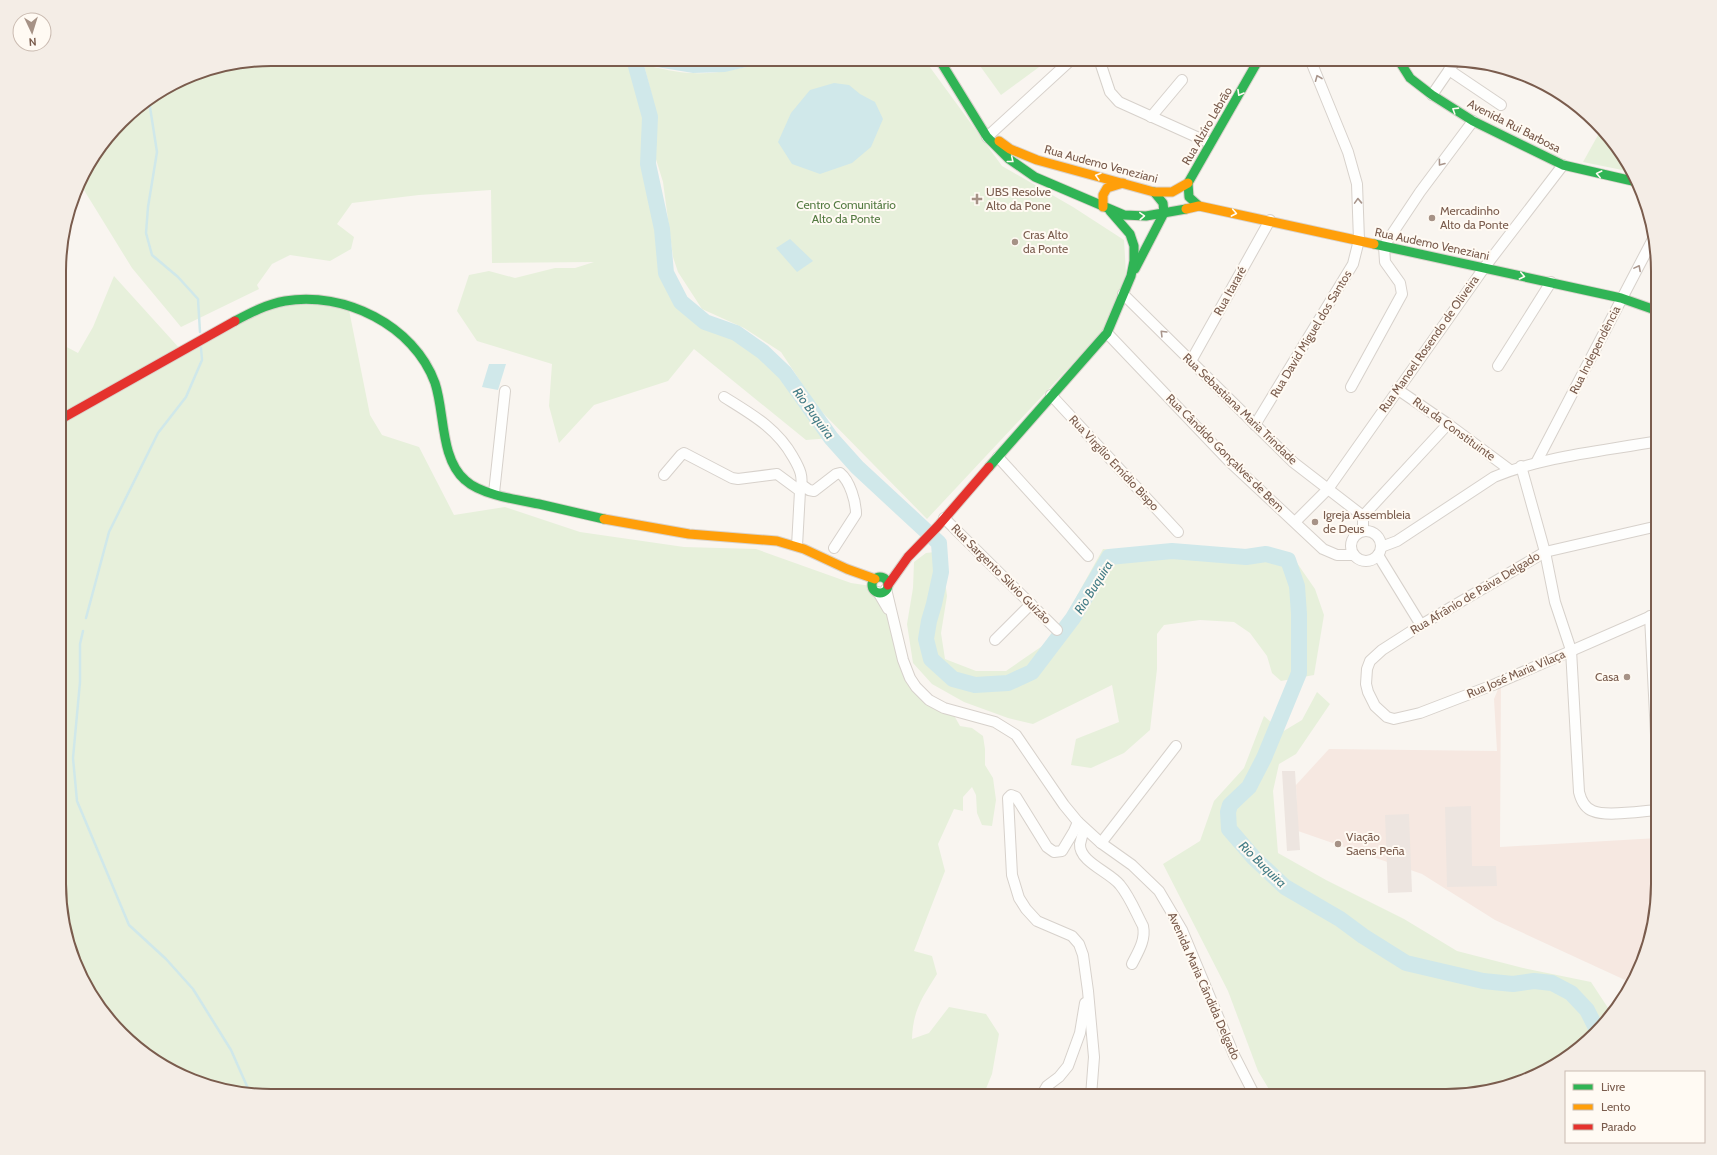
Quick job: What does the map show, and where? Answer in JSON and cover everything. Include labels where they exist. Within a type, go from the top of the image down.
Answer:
[{"type":"main road","name":"Rua Audemo Veneziani","points":[[943,66],[987,135],[1009,159],[1035,177],[1124,215],[1146,216],[1199,206],[1270,220],[1551,282],[1621,298],[1651,309]]},
{"type":"main road","name":"Rua Alzíro Lebrão","points":[[1188,183],[1255,66]]},
{"type":"main road","name":"Avenida Rui Barbosa","points":[[1402,66],[1410,78],[1432,95],[1473,121],[1563,165],[1630,180]]},
{"type":"main road","name":"Rua Audemo Veneziani","points":[[987,135],[1010,149],[1038,160],[1154,192],[1169,193],[1177,191],[1188,183]]},
{"type":"main road","points":[[1124,183],[1107,188],[1103,195],[1106,208],[1130,234],[1134,246],[1134,261],[1131,276]]},
{"type":"main road","points":[[1188,183],[1188,196],[1191,201],[1199,206]]},
{"type":"main road","points":[[66,416],[181,350],[256,311],[284,301],[312,299],[331,301],[348,305],[372,315],[402,337],[415,350],[436,386],[446,441],[460,474],[468,483],[494,493],[628,524],[690,534],[755,537],[797,546],[880,585],[899,569],[1107,333],[1131,276],[1164,213],[1162,203],[1154,192]]},
{"type":"street","points":[[987,135],[1064,66]]},
{"type":"street","points":[[1101,66],[1110,92],[1119,102],[1210,143]]},
{"type":"street","name":"Rua David Miguel dos Santos","points":[[1255,425],[1353,264],[1359,240],[1357,184],[1348,152],[1313,66]]},
{"type":"street","points":[[1432,95],[1452,66]]},
{"type":"street","points":[[1449,70],[1502,105]]},
{"type":"street","points":[[1151,116],[1182,80]]},
{"type":"street","points":[[1351,387],[1402,294],[1400,283],[1385,262],[1384,246],[1420,192],[1473,121]]},
{"type":"street","name":"Rua Manoel Rosendo de Oliveira","points":[[1295,522],[1328,488],[1484,268],[1563,165]]},
{"type":"street","name":"Rua Itararé","points":[[1191,361],[1270,220]]},
{"type":"street","name":"Rua Independência","points":[[1536,463],[1649,246]]},
{"type":"street","points":[[1498,366],[1551,282]]},
{"type":"street","name":"Rua Sebastiana Maria Trindade","points":[[1123,294],[1293,462],[1363,516]]},
{"type":"street","name":"Rua Cândido Gonçalves de Bem","points":[[1107,333],[1229,461],[1323,549],[1338,555],[1354,555]]},
{"type":"street","name":"Rua da Constituinte","points":[[1397,389],[1448,424],[1510,470]]},
{"type":"street","points":[[494,493],[505,390]]},
{"type":"street","name":"Rua Virgílio Emídio Bispo","points":[[1051,395],[1178,532]]},
{"type":"street","points":[[724,398],[754,415],[782,439],[801,471],[797,546]]},
{"type":"street","points":[[1363,531],[1363,516],[1448,424]]},
{"type":"street","points":[[1421,624],[1379,551],[1381,543],[1376,535],[1372,532],[1363,531],[1358,533],[1352,541],[1351,546],[1354,555],[1357,558],[1366,561],[1370,560],[1379,551],[1397,541],[1494,477],[1510,470],[1536,463],[1651,442]]},
{"type":"street","points":[[664,475],[681,455],[686,453],[732,478],[744,479],[777,474],[801,488],[814,491],[836,474],[840,473],[845,479],[851,493],[856,514],[834,548]]},
{"type":"street","points":[[998,457],[1088,556]]},
{"type":"street","points":[[1521,466],[1545,552],[1556,602],[1571,650],[1579,792],[1581,800],[1591,811],[1601,814],[1651,810]]},
{"type":"street","name":"Rua Sargento Silvio Guizão","points":[[941,522],[1031,604],[1057,630]]},
{"type":"street","name":"Rua Afrânio de Paiva Delgado","points":[[1375,706],[1366,684],[1367,669],[1370,662],[1382,650],[1421,624],[1545,552],[1651,528]]},
{"type":"street","name":"Avenida Maria Cândida Delgado","points":[[880,585],[894,619],[906,669],[916,687],[929,700],[944,708],[995,722],[1016,735],[1064,805],[1081,825],[1101,843],[1132,865],[1159,892],[1182,930],[1234,1055],[1251,1089]]},
{"type":"street","points":[[995,640],[1031,604]]},
{"type":"street","name":"Rua José Maria Vilaça","points":[[1375,706],[1387,717],[1394,719],[1420,713],[1493,685],[1651,615]]},
{"type":"street","points":[[1101,843],[1176,746]]},
{"type":"street","points":[[1081,825],[1062,852],[1054,852],[1047,847],[1016,797],[1011,795],[1008,798],[1012,875],[1019,898],[1026,909],[1037,921],[1067,933],[1076,939],[1083,955],[1094,1058],[1092,1089]]},
{"type":"street","points":[[1081,825],[1080,843],[1081,850],[1085,858],[1108,873],[1120,885],[1143,926],[1145,934],[1132,964]]},
{"type":"street","points":[[1045,1089],[1059,1077],[1068,1066],[1078,1038],[1088,991]]},
{"type":"shaded area","name":"Viação Saens Peña","points":[[1501,682],[1500,847],[1651,838],[1651,898],[1647,924],[1640,950],[1626,983],[1625,980],[1495,920],[1422,874],[1298,831],[1296,785],[1329,749],[1497,751],[1494,699]]},
{"type":"shaded area","points":[[1282,771],[1295,771],[1300,850],[1287,851]]},
{"type":"shaded area","points":[[1471,806],[1472,866],[1496,866],[1497,886],[1447,887],[1445,807]]},
{"type":"shaded area","name":"Viação Saens Peña","points":[[1409,814],[1412,892],[1388,893],[1385,815]]},
{"type":"green space","points":[[257,66],[636,66],[650,117],[648,164],[662,229],[666,273],[681,302],[705,322],[736,333],[763,352],[785,373],[831,438],[806,440],[694,349],[668,381],[594,405],[559,443],[549,406],[552,364],[477,341],[457,311],[469,275],[489,271],[515,278],[555,268],[575,268],[594,262],[492,263],[491,190],[419,195],[352,203],[337,224],[354,237],[351,249],[330,261],[290,255],[272,264],[257,285],[259,289],[181,327],[132,268],[83,189],[100,157],[126,126],[157,100],[192,82],[218,73]]},
{"type":"green space","name":"Centro Comunitário Alto da Ponte","points":[[644,66],[687,73],[704,73],[750,66],[929,66],[1002,166],[1073,207],[1124,240],[1126,274],[1103,331],[927,519],[818,408],[781,352],[744,328],[702,309],[678,272],[673,257],[663,182],[655,156],[656,112]]},
{"type":"green space","points":[[980,66],[1040,66],[1001,95]]},
{"type":"green space","points":[[1598,134],[1609,146],[1625,171],[1583,162]]},
{"type":"green space","points":[[114,276],[181,350],[271,305],[348,305],[370,415],[382,435],[419,447],[454,515],[505,507],[580,532],[684,547],[756,549],[851,583],[871,586],[878,592],[894,619],[903,660],[929,699],[951,710],[960,726],[972,728],[983,736],[985,765],[993,778],[996,800],[992,826],[982,825],[977,813],[976,795],[972,787],[963,797],[963,811],[954,809],[938,844],[945,871],[914,951],[932,956],[937,974],[916,1012],[912,1039],[929,1033],[949,1007],[986,1014],[999,1034],[992,1074],[986,1089],[257,1089],[231,1085],[205,1078],[168,1062],[146,1047],[126,1029],[108,1009],[93,987],[82,963],[73,937],[66,898],[66,347],[78,353],[93,327]]},
{"type":"green space","points":[[1178,548],[1271,551],[1297,563],[1315,589],[1324,615],[1314,675],[1281,681],[1272,673],[1267,656],[1250,633],[1234,622],[1200,620],[1164,625],[1157,634],[1157,669],[1150,730],[1124,753],[1091,768],[1071,765],[1076,739],[1119,722],[1112,685],[1033,724],[1008,718],[964,702],[932,684],[913,663],[907,624],[913,588],[914,562],[926,553],[944,551],[943,566],[947,596],[941,633],[945,659],[976,671],[1006,671],[1048,642],[1060,626],[1103,549],[1135,550]]},
{"type":"green space","points":[[1317,692],[1330,704],[1296,754],[1279,764],[1273,791],[1278,853],[1326,880],[1404,919],[1457,951],[1523,968],[1591,982],[1609,1009],[1591,1029],[1571,1047],[1549,1062],[1512,1078],[1486,1085],[1460,1089],[1269,1089],[1258,1071],[1228,991],[1163,864],[1200,841],[1214,801],[1244,768],[1264,716],[1282,732],[1302,720]]},
{"type":"water","points":[[650,66],[751,66],[725,72],[693,73]]},
{"type":"water","points":[[834,83],[849,85],[860,94],[875,102],[883,119],[871,147],[852,163],[820,174],[792,164],[778,142],[791,113],[810,90]]},
{"type":"water","points":[[790,239],[813,261],[797,272],[776,248]]},
{"type":"water","points":[[489,364],[506,364],[498,390],[482,387]]},
{"type":"waterway","name":"Rio Buquira","points":[[636,66],[650,117],[648,164],[662,229],[666,273],[681,302],[705,322],[736,333],[763,352],[785,373],[831,438],[857,467],[939,543],[941,572],[926,639],[931,659],[953,679],[975,685],[1008,683],[1032,672],[1073,618],[1109,557],[1172,551],[1246,557],[1266,554],[1288,560],[1297,586],[1299,614],[1299,673],[1264,758],[1249,787],[1230,805],[1228,812],[1229,829],[1254,858],[1285,887],[1340,919],[1363,936],[1406,963],[1483,981],[1513,984],[1534,981],[1552,983],[1571,993],[1587,1010],[1595,1025]]},
{"type":"waterway","points":[[150,105],[157,152],[148,207],[146,233],[152,255],[178,277],[198,299],[200,332]]},
{"type":"waterway","points":[[86,618],[109,532],[158,433],[186,397],[202,360],[201,348]]},
{"type":"waterway","points":[[83,631],[80,644],[80,682],[73,758],[77,801],[129,925],[166,959],[193,989],[231,1050],[248,1088]]},
{"type":"traffic: fast","points":[[943,66],[987,137],[1009,159],[1035,177],[1124,215],[1146,216],[1186,209]]},
{"type":"traffic: fast","points":[[1199,206],[1189,197],[1188,183],[1255,66]]},
{"type":"traffic: fast","points":[[1402,66],[1410,78],[1432,95],[1473,121],[1563,165],[1630,180]]},
{"type":"traffic: fast","points":[[1135,269],[1164,213],[1163,203],[1154,192]]},
{"type":"traffic: fast","points":[[989,467],[1107,333],[1131,276],[1134,261],[1134,246],[1130,234],[1110,211]]},
{"type":"traffic: fast","points":[[1374,244],[1621,298],[1651,309]]},
{"type":"traffic: fast","points":[[235,321],[272,304],[308,299],[330,301],[353,307],[374,316],[394,329],[411,344],[425,362],[435,383],[444,434],[451,460],[457,471],[465,480],[480,490],[500,496],[604,519]]},
{"type":"traffic: fast","points":[[880,577],[887,582],[888,585],[883,592],[880,593],[873,588],[872,585],[877,578],[880,577]]},
{"type":"traffic: slow","points":[[999,141],[1010,149],[1037,160],[1154,192],[1172,192],[1188,183]]},
{"type":"traffic: slow","points":[[1103,207],[1103,195],[1107,188],[1123,183]]},
{"type":"traffic: slow","points":[[1186,209],[1199,206],[1374,244]]},
{"type":"traffic: slow","points":[[604,519],[689,534],[777,541],[804,549],[847,569],[875,579]]},
{"type":"traffic: jam","points":[[66,416],[235,321]]},
{"type":"traffic: jam","points":[[888,585],[908,557],[938,526],[989,467]]},
{"type":"place","name":"UBS Resolve Alto da Pone","points":[[977,199]]},
{"type":"place","name":"Mercadinho Alto da Ponte","points":[[1432,218]]},
{"type":"place","name":"Cras Alto da Ponte","points":[[1015,242]]},
{"type":"place","name":"Igreja Assembleia de Deus","points":[[1315,522]]},
{"type":"place","name":"Casa","points":[[1627,677]]},
{"type":"place","name":"Viação Saens Peña","points":[[1338,844]]}]
